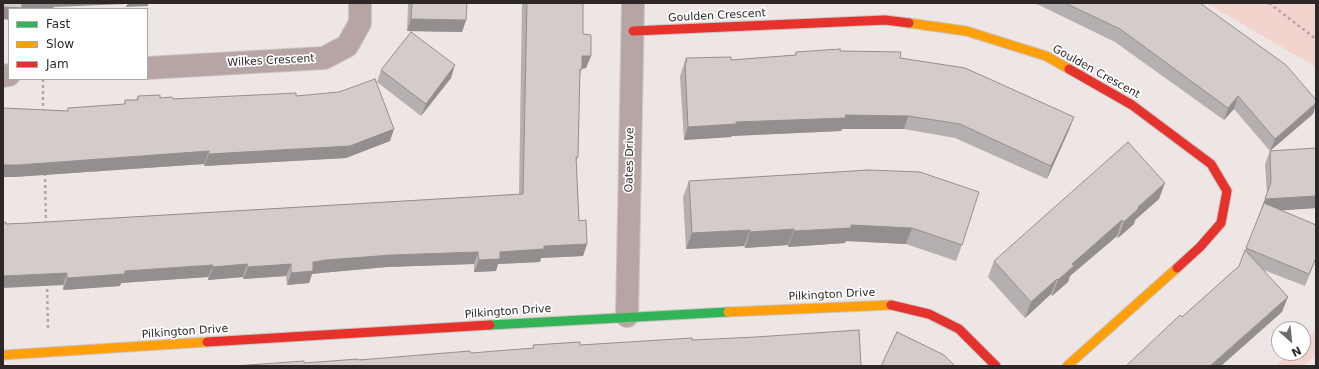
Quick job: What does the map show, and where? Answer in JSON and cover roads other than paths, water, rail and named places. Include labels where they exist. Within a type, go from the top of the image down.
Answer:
[{"type":"street","name":"Wilkes Crescent","points":[[148,68],[324,58],[347,46],[360,23],[360,3]]},
{"type":"street","name":"Oates Drive","points":[[626,316],[633,3]]},
{"type":"street","name":"Goulden Crescent","points":[[633,31],[885,20],[966,31],[1046,56],[1132,105],[1211,164],[1227,191],[1221,223],[1200,248],[1067,366]]},
{"type":"street","name":"Pilkington Drive","points":[[3,356],[626,316],[889,305],[929,314],[958,329],[996,366]]}]
